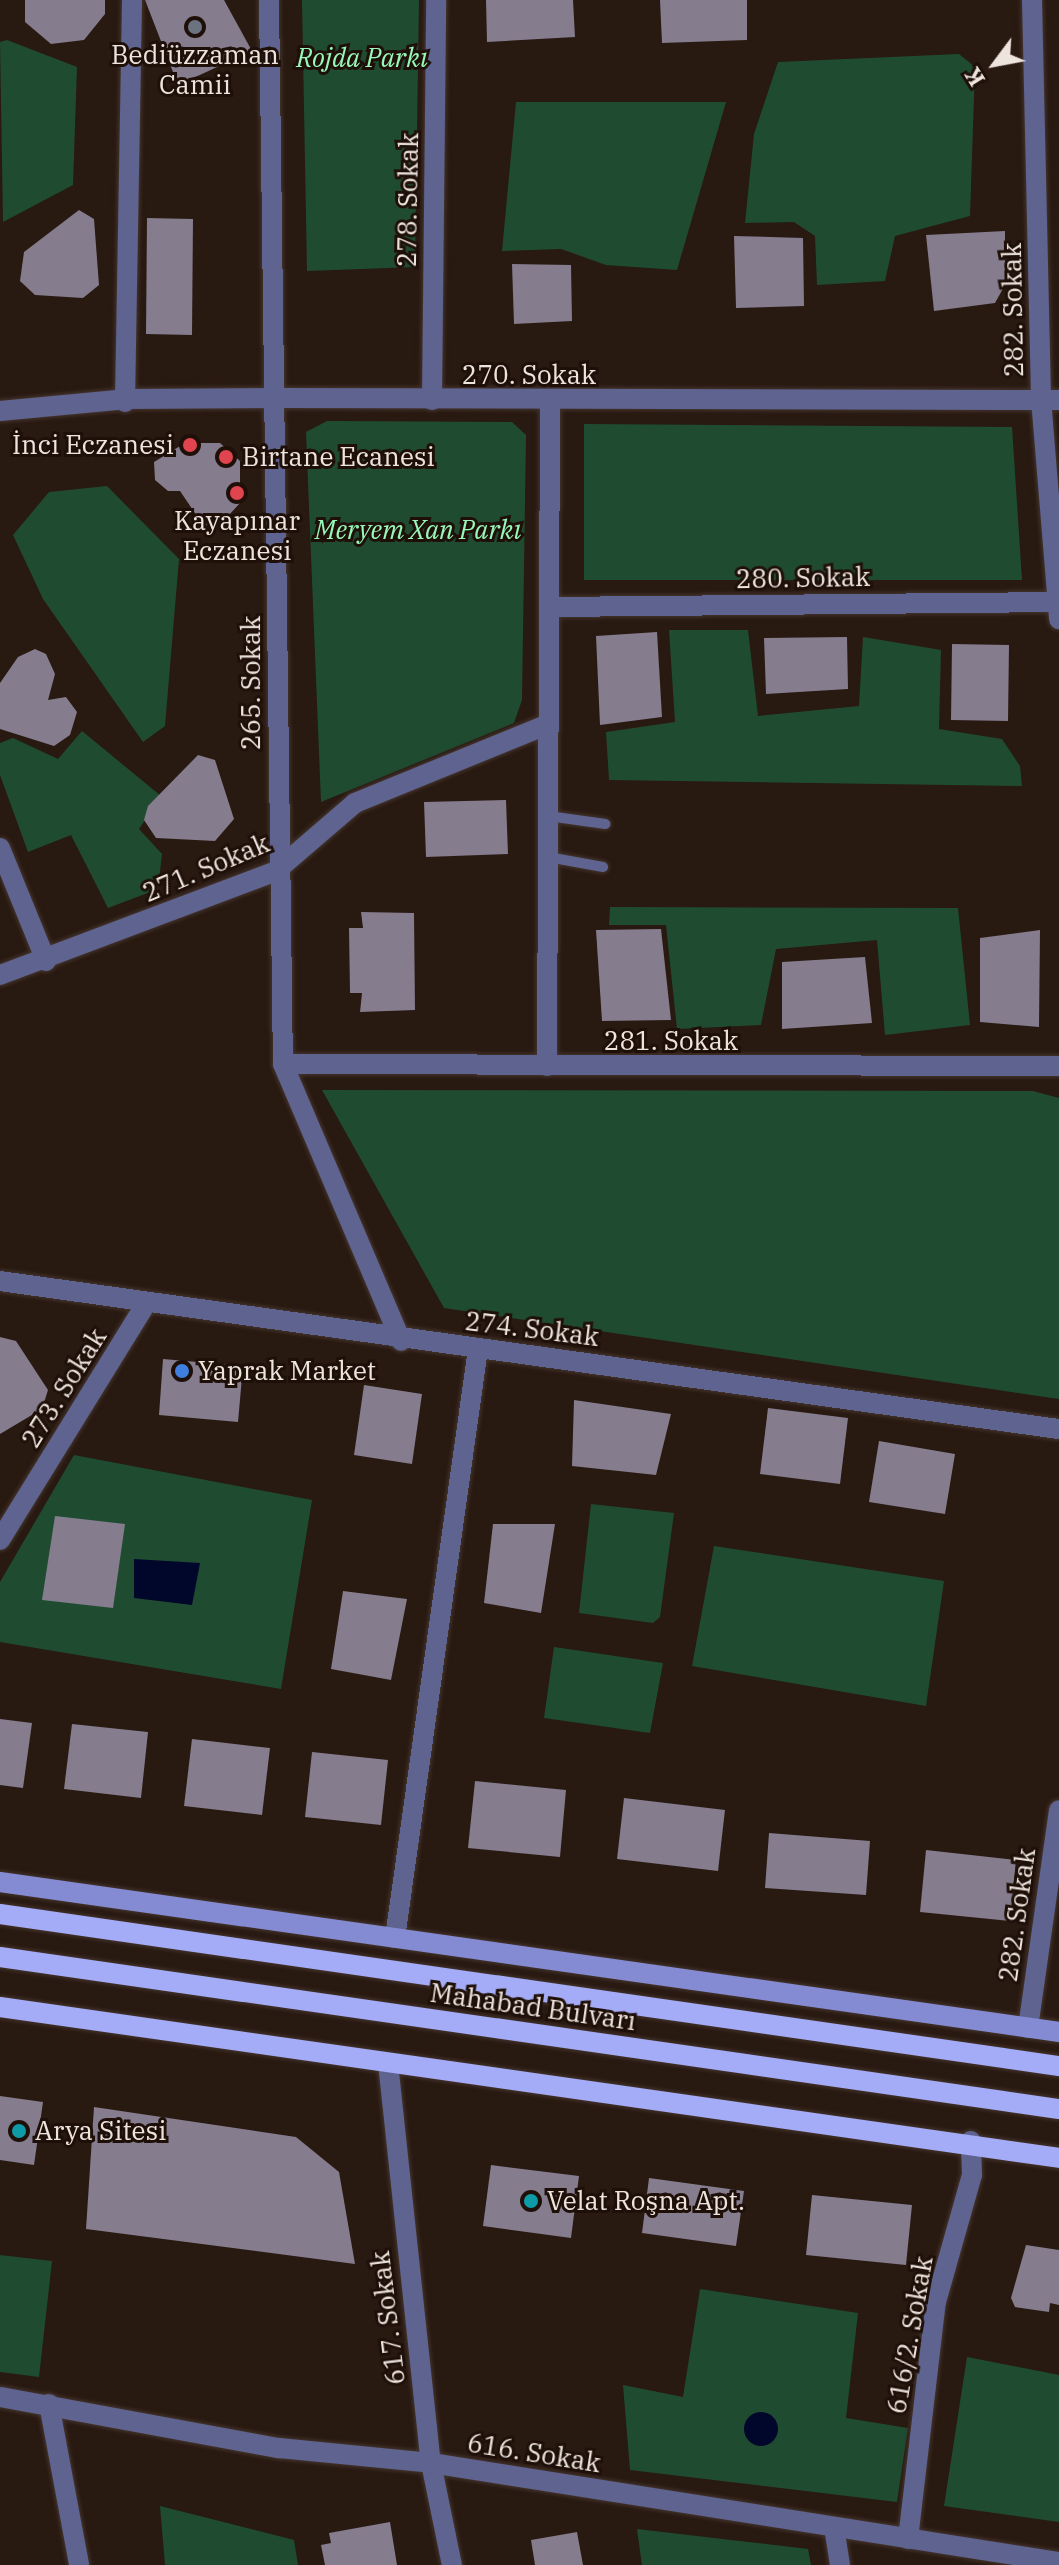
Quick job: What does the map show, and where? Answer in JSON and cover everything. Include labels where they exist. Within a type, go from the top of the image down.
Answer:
[{"type":"main road","points":[[0,1882],[1059,2032]]},
{"type":"main road","name":"Mahabad Bulvarı","points":[[0,1914],[1059,2066]]},
{"type":"main road","name":"Mahabad Bulvarı","points":[[0,1957],[1059,2109]]},
{"type":"main road","points":[[0,2007],[388,2063],[971,2141],[1059,2158]]},
{"type":"street","points":[[125,402],[132,0]]},
{"type":"street","name":"265. Sokak","points":[[269,0],[279,398],[276,871],[283,1064],[401,1341]]},
{"type":"street","name":"278. Sokak","points":[[432,400],[436,0]]},
{"type":"street","name":"282. Sokak","points":[[1032,0],[1058,610]]},
{"type":"street","name":"270. Sokak","points":[[0,411],[125,402],[279,398],[1050,400]]},
{"type":"street","points":[[547,1066],[550,401]]},
{"type":"street","name":"280. Sokak","points":[[549,607],[1058,610]]},
{"type":"street","name":"271. Sokak","points":[[0,975],[46,961],[276,871],[355,803],[549,724]]},
{"type":"street","points":[[0,848],[46,961]]},
{"type":"street","name":"281. Sokak","points":[[283,1064],[1059,1066]]},
{"type":"street","name":"274. Sokak","points":[[0,1281],[401,1341],[1059,1429]]},
{"type":"street","name":"273. Sokak","points":[[0,1540],[146,1304]]},
{"type":"street","points":[[395,1938],[478,1349]]},
{"type":"street","name":"282. Sokak","points":[[1028,2028],[1058,1817]]},
{"type":"street","name":"617. Sokak","points":[[388,2063],[431,2463],[452,2565]]},
{"type":"street","name":"616/2. Sokak","points":[[908,2539],[936,2302],[972,2175],[971,2141]]},
{"type":"street","name":"616. Sokak","points":[[0,2397],[279,2448],[431,2463],[1059,2562]]},
{"type":"street","points":[[49,2404],[79,2565]]},
{"type":"street","points":[[834,2527],[840,2565]]},
{"type":"lane","points":[[548,816],[605,824]]},
{"type":"lane","points":[[548,857],[603,867]]},
{"type":"green space","name":"Rojda Parkı","points":[[302,0],[419,0],[415,267],[307,271]]},
{"type":"green space","points":[[7,40],[77,67],[73,185],[3,222],[0,42]]},
{"type":"green space","points":[[959,54],[975,67],[970,216],[895,236],[885,281],[817,285],[815,236],[794,222],[745,223],[754,134],[778,62]]},
{"type":"green space","points":[[516,102],[726,102],[677,270],[606,265],[561,249],[502,251]]},
{"type":"green space","name":"Meryem Xan Parkı","points":[[327,421],[512,422],[526,435],[522,700],[514,723],[321,802],[306,432]]},
{"type":"green space","points":[[584,424],[1012,427],[1022,580],[584,580]]},
{"type":"green space","points":[[107,486],[179,559],[165,726],[143,742],[43,599],[13,535],[49,492]]},
{"type":"green space","points":[[669,630],[748,630],[758,716],[859,706],[863,637],[941,650],[939,729],[1002,739],[1020,766],[1022,786],[609,780],[606,732],[675,722]]},
{"type":"green space","points":[[82,731],[161,796],[139,829],[162,854],[158,889],[108,908],[71,835],[28,852],[0,775],[0,743],[13,738],[58,759]]},
{"type":"green space","points":[[610,907],[958,908],[970,1025],[885,1035],[877,940],[776,949],[761,1025],[677,1029],[666,925],[609,925]]},
{"type":"green space","points":[[322,1090],[1033,1091],[1059,1098],[1059,1399],[444,1308]]},
{"type":"green space","points":[[74,1455],[312,1500],[281,1689],[0,1642],[0,1582]]},
{"type":"green space","points":[[591,1504],[674,1513],[660,1617],[653,1623],[579,1613]]},
{"type":"green space","points":[[714,1546],[944,1581],[926,1706],[692,1666]]},
{"type":"green space","points":[[554,1647],[663,1663],[650,1733],[544,1718]]},
{"type":"green space","points":[[0,2255],[52,2261],[39,2377],[0,2372]]},
{"type":"green space","points":[[700,2289],[858,2313],[846,2418],[908,2428],[897,2502],[630,2470],[623,2385],[683,2397]]},
{"type":"green space","points":[[967,2357],[1059,2375],[1059,2522],[944,2506]]},
{"type":"green space","points":[[160,2506],[294,2540],[298,2565],[165,2565]]},
{"type":"green space","points":[[637,2529],[808,2549],[811,2565],[642,2565]]},
{"type":"water","points":[[134,1559],[200,1563],[192,1605],[134,1598]]},
{"type":"water","points":[[761,2412],[773,2417],[778,2429],[773,2441],[761,2446],[749,2441],[744,2429],[749,2417]]},
{"type":"building","points":[[25,0],[105,0],[105,14],[84,40],[51,44],[25,22]]},
{"type":"building","name":"Bediüzzaman Camii","points":[[145,0],[224,0],[252,51],[178,85]]},
{"type":"building","points":[[486,0],[573,0],[575,37],[487,42]]},
{"type":"building","points":[[660,0],[747,0],[747,40],[662,43]]},
{"type":"building","points":[[79,210],[94,219],[99,285],[83,298],[35,295],[20,281],[24,252]]},
{"type":"building","points":[[147,218],[193,219],[192,335],[146,334]]},
{"type":"building","points":[[1005,231],[1005,285],[995,303],[934,311],[926,235]]},
{"type":"building","points":[[734,236],[803,238],[804,306],[736,308]]},
{"type":"building","points":[[512,264],[571,265],[572,321],[514,324]]},
{"type":"building","points":[[185,443],[220,443],[240,461],[240,503],[218,527],[203,525],[180,491],[168,491],[155,480],[154,462]]},
{"type":"building","points":[[657,632],[662,717],[600,725],[596,636]]},
{"type":"building","points":[[847,637],[848,689],[766,694],[764,638]]},
{"type":"building","points":[[952,644],[1009,645],[1008,721],[951,720]]},
{"type":"building","points":[[35,649],[46,654],[55,674],[48,700],[66,697],[77,712],[70,735],[54,746],[0,729],[0,683],[18,657]]},
{"type":"building","points":[[198,755],[215,760],[234,819],[215,841],[156,838],[144,820],[148,806]]},
{"type":"building","points":[[506,800],[508,854],[426,857],[424,802]]},
{"type":"building","points":[[361,912],[414,913],[415,1010],[360,1012],[362,993],[350,993],[349,928],[363,928]]},
{"type":"building","points":[[661,929],[671,1020],[602,1021],[596,930]]},
{"type":"building","points":[[1040,930],[1039,1027],[980,1022],[980,938]]},
{"type":"building","points":[[865,957],[872,1023],[782,1029],[782,962]]},
{"type":"building","points":[[0,1337],[16,1341],[48,1390],[42,1409],[0,1434]]},
{"type":"building","points":[[163,1359],[243,1366],[238,1422],[159,1415]]},
{"type":"building","points":[[364,1385],[422,1394],[412,1464],[354,1455]]},
{"type":"building","points":[[574,1400],[671,1414],[656,1475],[572,1466]]},
{"type":"building","points":[[768,1408],[848,1418],[840,1484],[760,1474]]},
{"type":"building","points":[[879,1441],[955,1454],[945,1514],[869,1502]]},
{"type":"building","points":[[55,1516],[125,1524],[113,1608],[42,1600]]},
{"type":"building","points":[[493,1524],[555,1524],[541,1613],[484,1603]]},
{"type":"building","points":[[343,1591],[407,1599],[391,1680],[331,1669]]},
{"type":"building","points":[[0,1719],[32,1723],[23,1788],[0,1785]]},
{"type":"building","points":[[72,1724],[148,1732],[141,1798],[64,1789]]},
{"type":"building","points":[[192,1739],[270,1748],[262,1815],[184,1806]]},
{"type":"building","points":[[312,1752],[388,1760],[381,1825],[305,1817]]},
{"type":"building","points":[[475,1781],[566,1790],[560,1857],[468,1848]]},
{"type":"building","points":[[624,1798],[725,1810],[718,1871],[617,1859]]},
{"type":"building","points":[[769,1833],[870,1841],[866,1895],[765,1888]]},
{"type":"building","points":[[926,1850],[1016,1860],[1010,1921],[920,1912]]},
{"type":"building","name":"Arya Sitesi","points":[[0,2096],[43,2102],[34,2165],[0,2160]]},
{"type":"building","points":[[94,2107],[296,2137],[339,2172],[355,2264],[86,2229]]},
{"type":"building","name":"Velat Roşna Apt.","points":[[491,2165],[579,2176],[571,2238],[483,2226]]},
{"type":"building","points":[[649,2178],[744,2191],[736,2246],[642,2233]]},
{"type":"building","points":[[812,2195],[912,2205],[906,2265],[806,2255]]},
{"type":"building","points":[[1026,2245],[1059,2250],[1059,2305],[1050,2303],[1049,2312],[1015,2307],[1011,2298]]},
{"type":"building","points":[[390,2522],[397,2565],[325,2565],[321,2545],[331,2543],[329,2533]]},
{"type":"building","points":[[577,2532],[583,2565],[535,2565],[531,2540]]},
{"type":"place","name":"Bediüzzaman Camii","points":[[195,27]]},
{"type":"place","name":"İnci Eczanesi","points":[[190,445]]},
{"type":"place","name":"Birtane Ecanesi","points":[[226,457]]},
{"type":"place","name":"Kayapınar Eczanesi","points":[[237,493]]},
{"type":"place","name":"Yaprak Market","points":[[182,1371]]},
{"type":"place","name":"Arya Sitesi","points":[[19,2131]]},
{"type":"place","name":"Velat Roşna Apt.","points":[[531,2201]]}]
